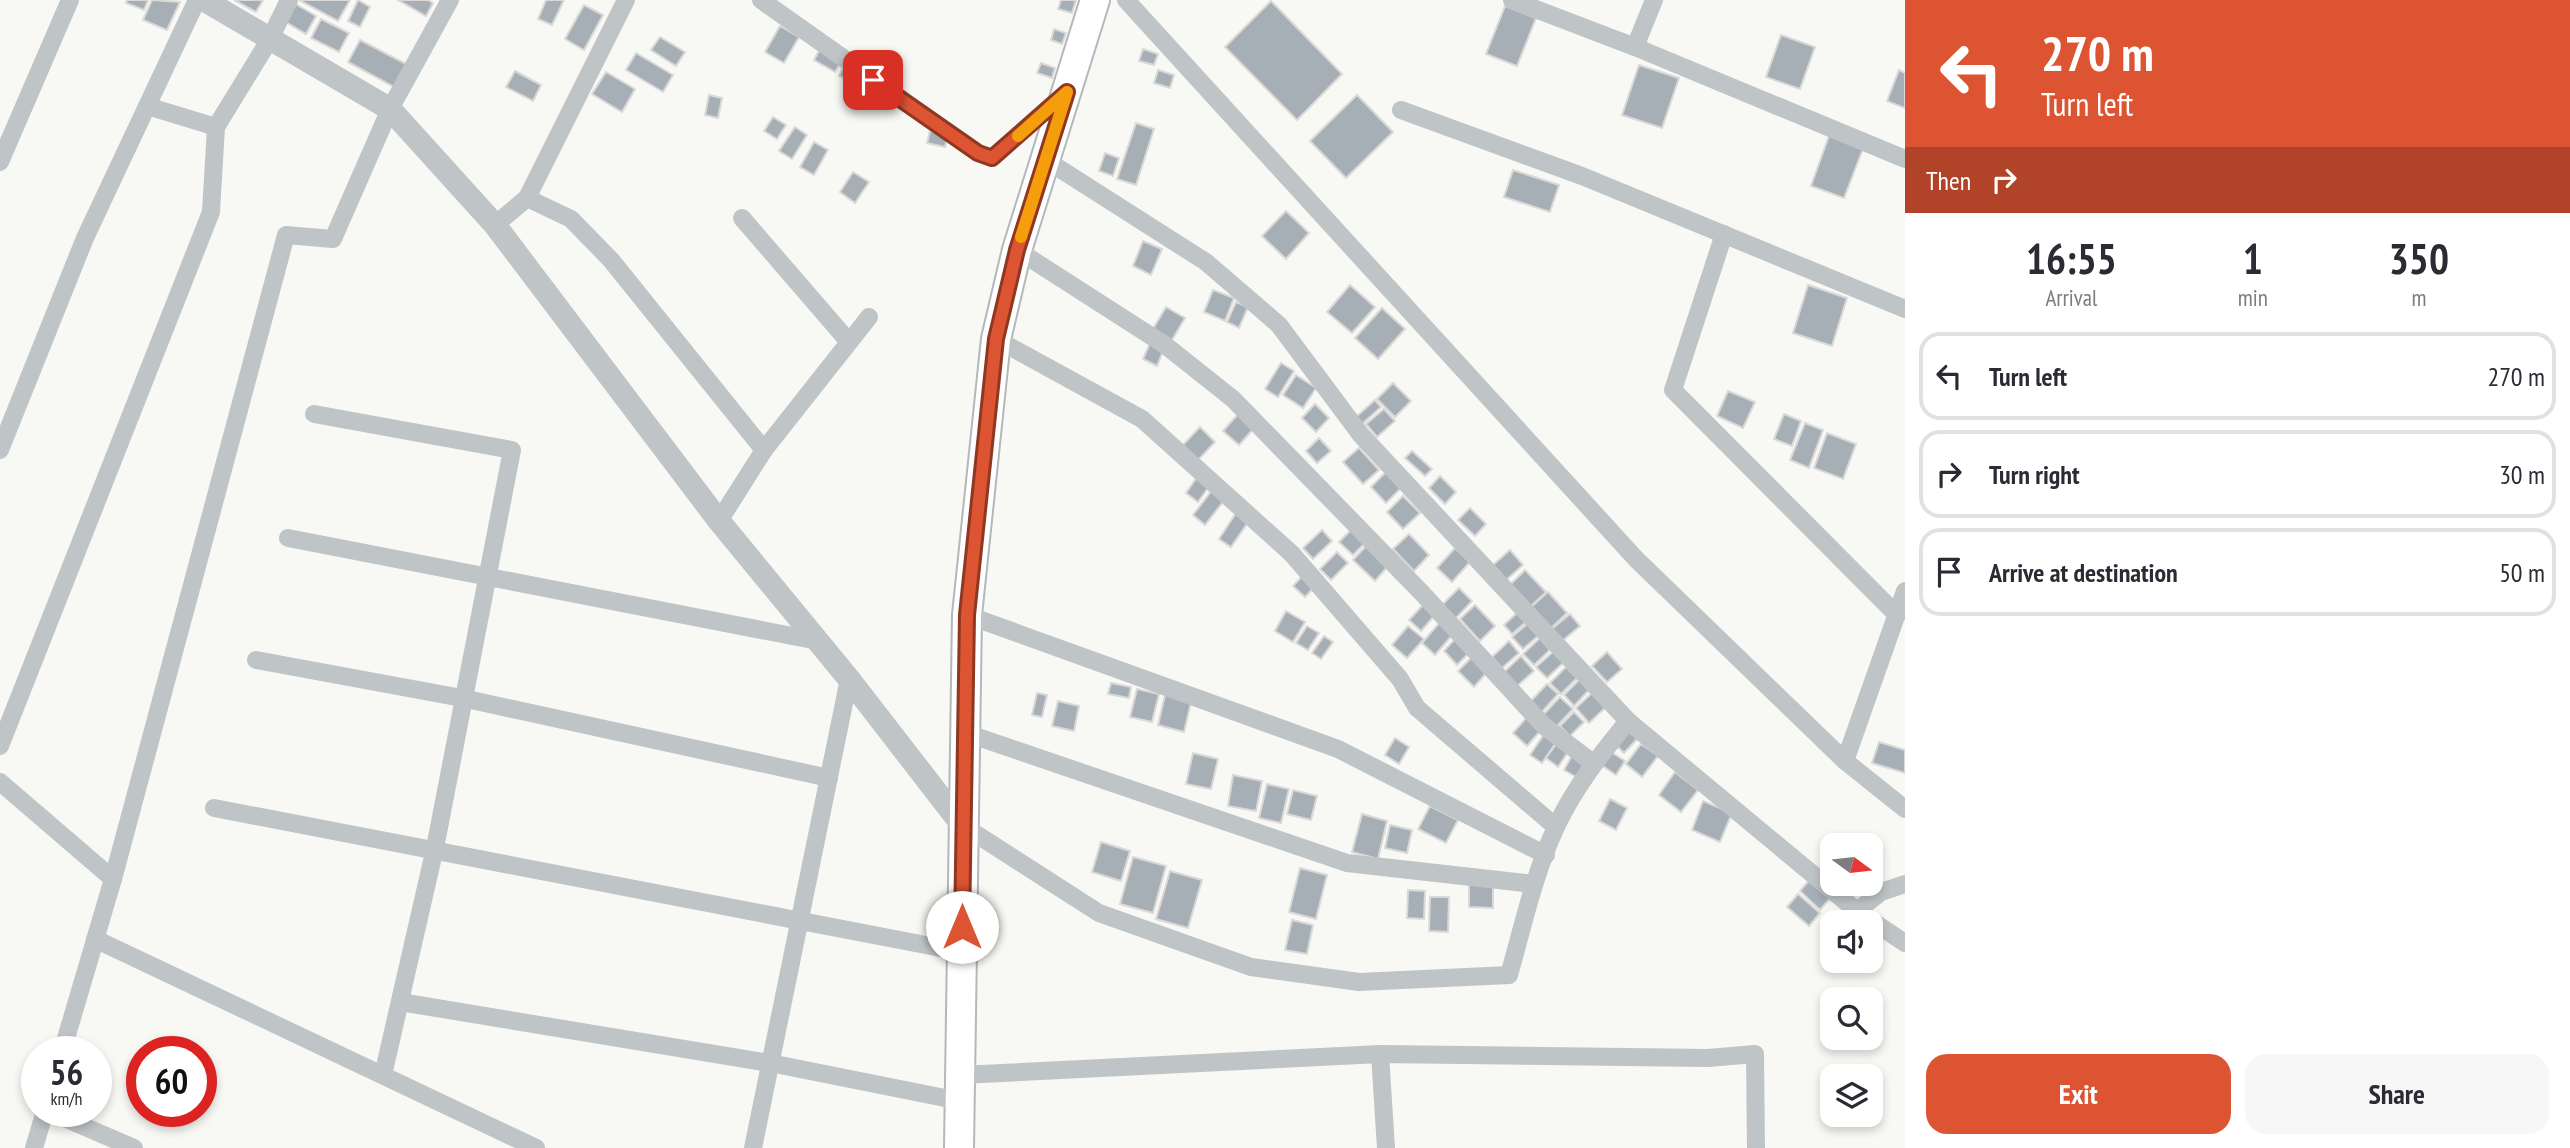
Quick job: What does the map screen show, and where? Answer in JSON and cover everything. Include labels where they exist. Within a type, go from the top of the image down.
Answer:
[{"type":"main road","points":[[959,1148],[963,732],[967,615],[996,339],[1017,250],[1095,0]]},
{"type":"street","points":[[0,163],[70,0]]},
{"type":"street","points":[[0,450],[85,238],[197,0]]},
{"type":"street","points":[[204,0],[390,109],[495,225],[719,521],[849,679],[962,825],[1099,913],[1251,967],[1359,982],[1509,975],[1534,884],[1556,827],[1593,763],[1628,721]]},
{"type":"street","points":[[0,746],[211,212],[216,127],[270,39],[289,0]]},
{"type":"street","points":[[67,1036],[113,880],[286,236],[333,239],[390,109],[450,0]]},
{"type":"street","points":[[495,225],[527,198],[626,0]]},
{"type":"street","points":[[761,0],[978,153],[992,158],[1067,92]]},
{"type":"street","points":[[1126,0],[1636,558],[1845,761],[1905,809]]},
{"type":"street","points":[[1512,0],[1635,47],[1905,159]]},
{"type":"street","points":[[1635,47],[1654,0]]},
{"type":"street","points":[[147,106],[216,127]]},
{"type":"street","points":[[1401,110],[1582,176],[1905,309]]},
{"type":"street","points":[[1045,160],[1206,262],[1279,325],[1361,435],[1628,721],[1856,910]]},
{"type":"street","points":[[527,198],[571,219],[611,260],[764,450]]},
{"type":"street","points":[[742,218],[849,342]]},
{"type":"street","points":[[1724,234],[1672,390],[1897,615]]},
{"type":"street","points":[[1017,250],[1165,345],[1233,399],[1421,592],[1544,726],[1593,763]]},
{"type":"street","points":[[719,521],[764,450],[869,317]]},
{"type":"street","points":[[996,339],[1142,419],[1292,554],[1400,679],[1417,708],[1556,827]]},
{"type":"street","points":[[314,414],[512,450],[435,848],[383,1076]]},
{"type":"street","points":[[288,538],[486,579],[818,641]]},
{"type":"street","points":[[1845,761],[1905,592]]},
{"type":"street","points":[[967,615],[1338,749],[1546,855]]},
{"type":"street","points":[[256,660],[462,698],[829,778]]},
{"type":"street","points":[[753,1148],[849,679]]},
{"type":"street","points":[[963,732],[1347,863],[1534,884]]},
{"type":"street","points":[[0,782],[113,880]]},
{"type":"street","points":[[214,808],[435,848],[962,952]]},
{"type":"street","points":[[1858,910],[1881,892],[1905,884]]},
{"type":"street","points":[[1883,928],[1905,943]]},
{"type":"street","points":[[95,939],[536,1148]]},
{"type":"street","points":[[400,1002],[770,1063],[961,1088],[1380,1054],[1708,1058],[1755,1055],[1756,1148]]},
{"type":"street","points":[[1380,1054],[1386,1148]]},
{"type":"street","points":[[34,1148],[41,1127]]},
{"type":"street","points":[[85,1127],[134,1148]]},
{"type":"building","points":[[127,0],[148,0],[144,10],[126,3]]},
{"type":"building","points":[[152,0],[180,2],[167,30],[143,20]]},
{"type":"building","points":[[234,0],[263,0],[256,12]]},
{"type":"building","points":[[299,0],[350,0],[338,21]]},
{"type":"building","points":[[358,0],[370,7],[360,27],[348,21]]},
{"type":"building","points":[[398,0],[428,0],[433,3],[426,16]]},
{"type":"building","points":[[546,0],[564,0],[552,25],[538,19]]},
{"type":"building","points":[[1061,0],[1076,0],[1072,13],[1058,9]]},
{"type":"building","points":[[1271,1],[1342,74],[1297,120],[1225,47]]},
{"type":"building","points":[[294,3],[316,16],[306,34],[284,21]]},
{"type":"building","points":[[584,5],[603,15],[584,50],[565,39]]},
{"type":"building","points":[[1505,6],[1536,18],[1517,66],[1486,54]]},
{"type":"building","points":[[321,19],[349,33],[339,52],[311,38]]},
{"type":"building","points":[[780,26],[799,37],[784,63],[765,52]]},
{"type":"building","points":[[1054,29],[1066,33],[1062,44],[1051,40]]},
{"type":"building","points":[[1781,35],[1815,47],[1800,89],[1766,77]]},
{"type":"building","points":[[660,37],[685,52],[676,66],[651,50]]},
{"type":"building","points":[[360,40],[406,64],[394,87],[348,62]]},
{"type":"building","points":[[820,49],[841,62],[835,72],[814,60]]},
{"type":"building","points":[[1143,49],[1158,54],[1154,65],[1139,61]]},
{"type":"building","points":[[636,53],[673,75],[663,92],[626,70]]},
{"type":"building","points":[[1041,63],[1055,68],[1052,78],[1037,73]]},
{"type":"building","points":[[844,65],[863,74],[858,84],[839,76]]},
{"type":"building","points":[[1639,65],[1679,78],[1662,128],[1622,115]]},
{"type":"building","points":[[1158,70],[1174,75],[1170,88],[1154,83]]},
{"type":"building","points":[[1899,70],[1905,73],[1905,108],[1887,101]]},
{"type":"building","points":[[515,71],[541,85],[533,101],[506,87]]},
{"type":"building","points":[[606,72],[635,89],[622,112],[592,94]]},
{"type":"building","points":[[709,95],[722,98],[718,118],[705,115]]},
{"type":"building","points":[[1357,95],[1393,132],[1346,178],[1310,141]]},
{"type":"building","points":[[773,117],[786,125],[777,139],[764,131]]},
{"type":"building","points":[[1136,123],[1154,129],[1136,185],[1117,179]]},
{"type":"building","points":[[795,127],[807,135],[792,159],[779,151]]},
{"type":"building","points":[[930,131],[948,135],[945,147],[927,143]]},
{"type":"building","points":[[1830,133],[1864,146],[1844,198],[1811,186]]},
{"type":"building","points":[[814,142],[828,150],[814,175],[800,167]]},
{"type":"building","points":[[1105,153],[1119,158],[1113,176],[1099,171]]},
{"type":"building","points":[[1513,170],[1559,185],[1550,212],[1504,197]]},
{"type":"building","points":[[853,172],[869,182],[855,203],[840,192]]},
{"type":"building","points":[[1286,211],[1309,233],[1286,259],[1262,236]]},
{"type":"building","points":[[1143,241],[1162,249],[1151,275],[1133,266]]},
{"type":"building","points":[[1350,285],[1375,307],[1352,333],[1327,312]]},
{"type":"building","points":[[1808,285],[1847,298],[1832,346],[1793,333]]},
{"type":"building","points":[[1213,290],[1234,298],[1225,321],[1204,312]]},
{"type":"building","points":[[1236,302],[1248,307],[1239,328],[1227,322]]},
{"type":"building","points":[[1166,307],[1185,318],[1172,340],[1153,329]]},
{"type":"building","points":[[1382,308],[1405,329],[1378,359],[1355,338]]},
{"type":"building","points":[[1150,343],[1164,349],[1157,366],[1143,359]]},
{"type":"building","points":[[1281,363],[1294,371],[1278,397],[1265,389]]},
{"type":"building","points":[[1296,375],[1316,388],[1303,408],[1283,395]]},
{"type":"building","points":[[1393,383],[1411,401],[1395,417],[1377,399]]},
{"type":"building","points":[[1728,391],[1755,402],[1743,428],[1717,416]]},
{"type":"building","points":[[1375,400],[1381,407],[1362,424],[1356,417]]},
{"type":"building","points":[[1315,404],[1329,418],[1316,432],[1302,418]]},
{"type":"building","points":[[1384,409],[1395,421],[1377,437],[1366,424]]},
{"type":"building","points":[[1239,413],[1255,427],[1239,445],[1223,431]]},
{"type":"building","points":[[1784,414],[1801,421],[1792,446],[1774,439]]},
{"type":"building","points":[[1805,423],[1823,430],[1809,468],[1790,460]]},
{"type":"building","points":[[1200,427],[1215,442],[1198,460],[1183,445]]},
{"type":"building","points":[[1827,433],[1856,444],[1843,479],[1814,468]]},
{"type":"building","points":[[1319,438],[1331,451],[1317,463],[1306,451]]},
{"type":"building","points":[[1359,448],[1379,470],[1363,484],[1343,462]]},
{"type":"building","points":[[1412,451],[1432,469],[1425,476],[1405,458]]},
{"type":"building","points":[[1387,471],[1402,487],[1386,503],[1371,487]]},
{"type":"building","points":[[1198,476],[1210,485],[1198,502],[1186,493]]},
{"type":"building","points":[[1440,476],[1456,492],[1445,504],[1429,488]]},
{"type":"building","points":[[1213,489],[1226,498],[1205,525],[1193,515]]},
{"type":"building","points":[[1403,496],[1420,513],[1403,529],[1387,512]]},
{"type":"building","points":[[1470,508],[1486,524],[1475,536],[1458,520]]},
{"type":"building","points":[[1238,510],[1251,518],[1231,547],[1219,539]]},
{"type":"building","points":[[1354,527],[1367,541],[1353,555],[1339,542]]},
{"type":"building","points":[[1322,530],[1332,541],[1313,559],[1303,548]]},
{"type":"building","points":[[1409,534],[1429,555],[1414,571],[1393,549]]},
{"type":"building","points":[[1368,544],[1390,564],[1375,581],[1353,560]]},
{"type":"building","points":[[1455,548],[1470,562],[1452,582],[1437,568]]},
{"type":"building","points":[[1510,550],[1523,565],[1506,580],[1493,565]]},
{"type":"building","points":[[1337,552],[1348,563],[1331,580],[1320,569]]},
{"type":"building","points":[[1525,570],[1546,592],[1529,608],[1509,586]]},
{"type":"building","points":[[1305,573],[1317,584],[1305,597],[1293,586]]},
{"type":"building","points":[[1459,588],[1472,601],[1455,619],[1442,605]]},
{"type":"building","points":[[1548,592],[1567,613],[1550,629],[1530,608]]},
{"type":"building","points":[[1424,604],[1435,615],[1421,631],[1409,620]]},
{"type":"building","points":[[1475,605],[1495,626],[1480,641],[1460,619]]},
{"type":"building","points":[[1286,611],[1305,622],[1293,642],[1275,631]]},
{"type":"building","points":[[1518,612],[1526,622],[1512,634],[1504,625]]},
{"type":"building","points":[[1570,614],[1580,626],[1562,641],[1552,629]]},
{"type":"building","points":[[1441,621],[1454,633],[1435,655],[1422,643]]},
{"type":"building","points":[[1527,624],[1538,636],[1523,649],[1512,637]]},
{"type":"building","points":[[1307,626],[1319,633],[1308,650],[1296,643]]},
{"type":"building","points":[[1408,626],[1424,639],[1407,658],[1392,645]]},
{"type":"building","points":[[1324,636],[1333,642],[1321,659],[1312,653]]},
{"type":"building","points":[[1540,638],[1550,650],[1534,665],[1523,654]]},
{"type":"building","points":[[1455,639],[1469,653],[1457,665],[1444,651]]},
{"type":"building","points":[[1509,641],[1519,653],[1502,668],[1492,657]]},
{"type":"building","points":[[1554,651],[1564,662],[1547,678],[1536,667]]},
{"type":"building","points":[[1607,652],[1622,669],[1607,682],[1592,666]]},
{"type":"building","points":[[1473,656],[1488,671],[1474,687],[1458,671]]},
{"type":"building","points":[[1521,656],[1534,671],[1517,686],[1504,672]]},
{"type":"building","points":[[1566,667],[1577,678],[1561,694],[1550,683]]},
{"type":"building","points":[[1580,679],[1590,689],[1574,706],[1564,695]]},
{"type":"building","points":[[1111,683],[1131,687],[1129,698],[1108,694]]},
{"type":"building","points":[[1547,684],[1558,694],[1541,713],[1530,702]]},
{"type":"building","points":[[1137,689],[1159,694],[1152,722],[1130,717]]},
{"type":"building","points":[[1166,691],[1192,698],[1184,732],[1158,725]]},
{"type":"building","points":[[1037,693],[1047,695],[1042,717],[1032,715]]},
{"type":"building","points":[[1592,693],[1605,708],[1589,723],[1576,708]]},
{"type":"building","points":[[1560,697],[1573,709],[1556,727],[1543,715]]},
{"type":"building","points":[[1058,701],[1079,706],[1074,731],[1052,726]]},
{"type":"building","points":[[1574,712],[1584,722],[1570,736],[1560,726]]},
{"type":"building","points":[[1528,716],[1542,729],[1527,746],[1513,733]]},
{"type":"building","points":[[1627,728],[1638,738],[1624,753],[1614,743]]},
{"type":"building","points":[[1545,733],[1557,741],[1542,763],[1530,755]]},
{"type":"building","points":[[1395,738],[1409,747],[1399,764],[1385,755]]},
{"type":"building","points":[[1879,742],[1905,750],[1905,773],[1872,763]]},
{"type":"building","points":[[1557,743],[1568,752],[1558,767],[1546,758]]},
{"type":"building","points":[[1641,744],[1658,756],[1642,777],[1626,764]]},
{"type":"building","points":[[1608,750],[1625,761],[1616,775],[1600,764]]},
{"type":"building","points":[[1574,752],[1587,760],[1576,777],[1564,770]]},
{"type":"building","points":[[1193,753],[1218,759],[1211,789],[1186,784]]},
{"type":"building","points":[[1675,772],[1698,790],[1681,812],[1659,795]]},
{"type":"building","points":[[1233,775],[1262,781],[1256,811],[1228,806]]},
{"type":"building","points":[[1267,784],[1289,789],[1281,823],[1259,818]]},
{"type":"building","points":[[1293,790],[1317,796],[1311,820],[1287,814]]},
{"type":"building","points":[[1610,799],[1627,808],[1616,830],[1599,821]]},
{"type":"building","points":[[1703,801],[1732,813],[1720,842],[1692,830]]},
{"type":"building","points":[[1430,806],[1458,820],[1446,843],[1418,829]]},
{"type":"building","points":[[1362,814],[1387,821],[1378,859],[1352,852]]},
{"type":"building","points":[[1390,825],[1412,830],[1407,853],[1385,848]]},
{"type":"building","points":[[1101,842],[1130,851],[1121,881],[1092,872]]},
{"type":"building","points":[[1133,857],[1166,866],[1153,913],[1120,904]]},
{"type":"building","points":[[1300,868],[1327,875],[1316,919],[1289,912]]},
{"type":"building","points":[[1170,871],[1202,880],[1188,928],[1156,919]]},
{"type":"building","points":[[1812,877],[1820,885],[1820,896],[1832,896],[1820,910],[1800,891]]},
{"type":"building","points":[[1469,882],[1493,882],[1493,908],[1469,907]]},
{"type":"building","points":[[1408,890],[1425,891],[1424,919],[1407,918]]},
{"type":"building","points":[[1798,894],[1820,913],[1809,926],[1787,907]]},
{"type":"building","points":[[1430,897],[1449,897],[1448,932],[1429,931]]},
{"type":"building","points":[[1292,920],[1313,925],[1307,954],[1285,950]]},
{"type":"slow traffic","points":[[1018,136],[1067,92],[1021,237]]},
{"type":"route","points":[[873,80],[978,153],[992,158],[1067,92],[1017,250],[996,339],[967,615],[963,732],[962,927]]}]
